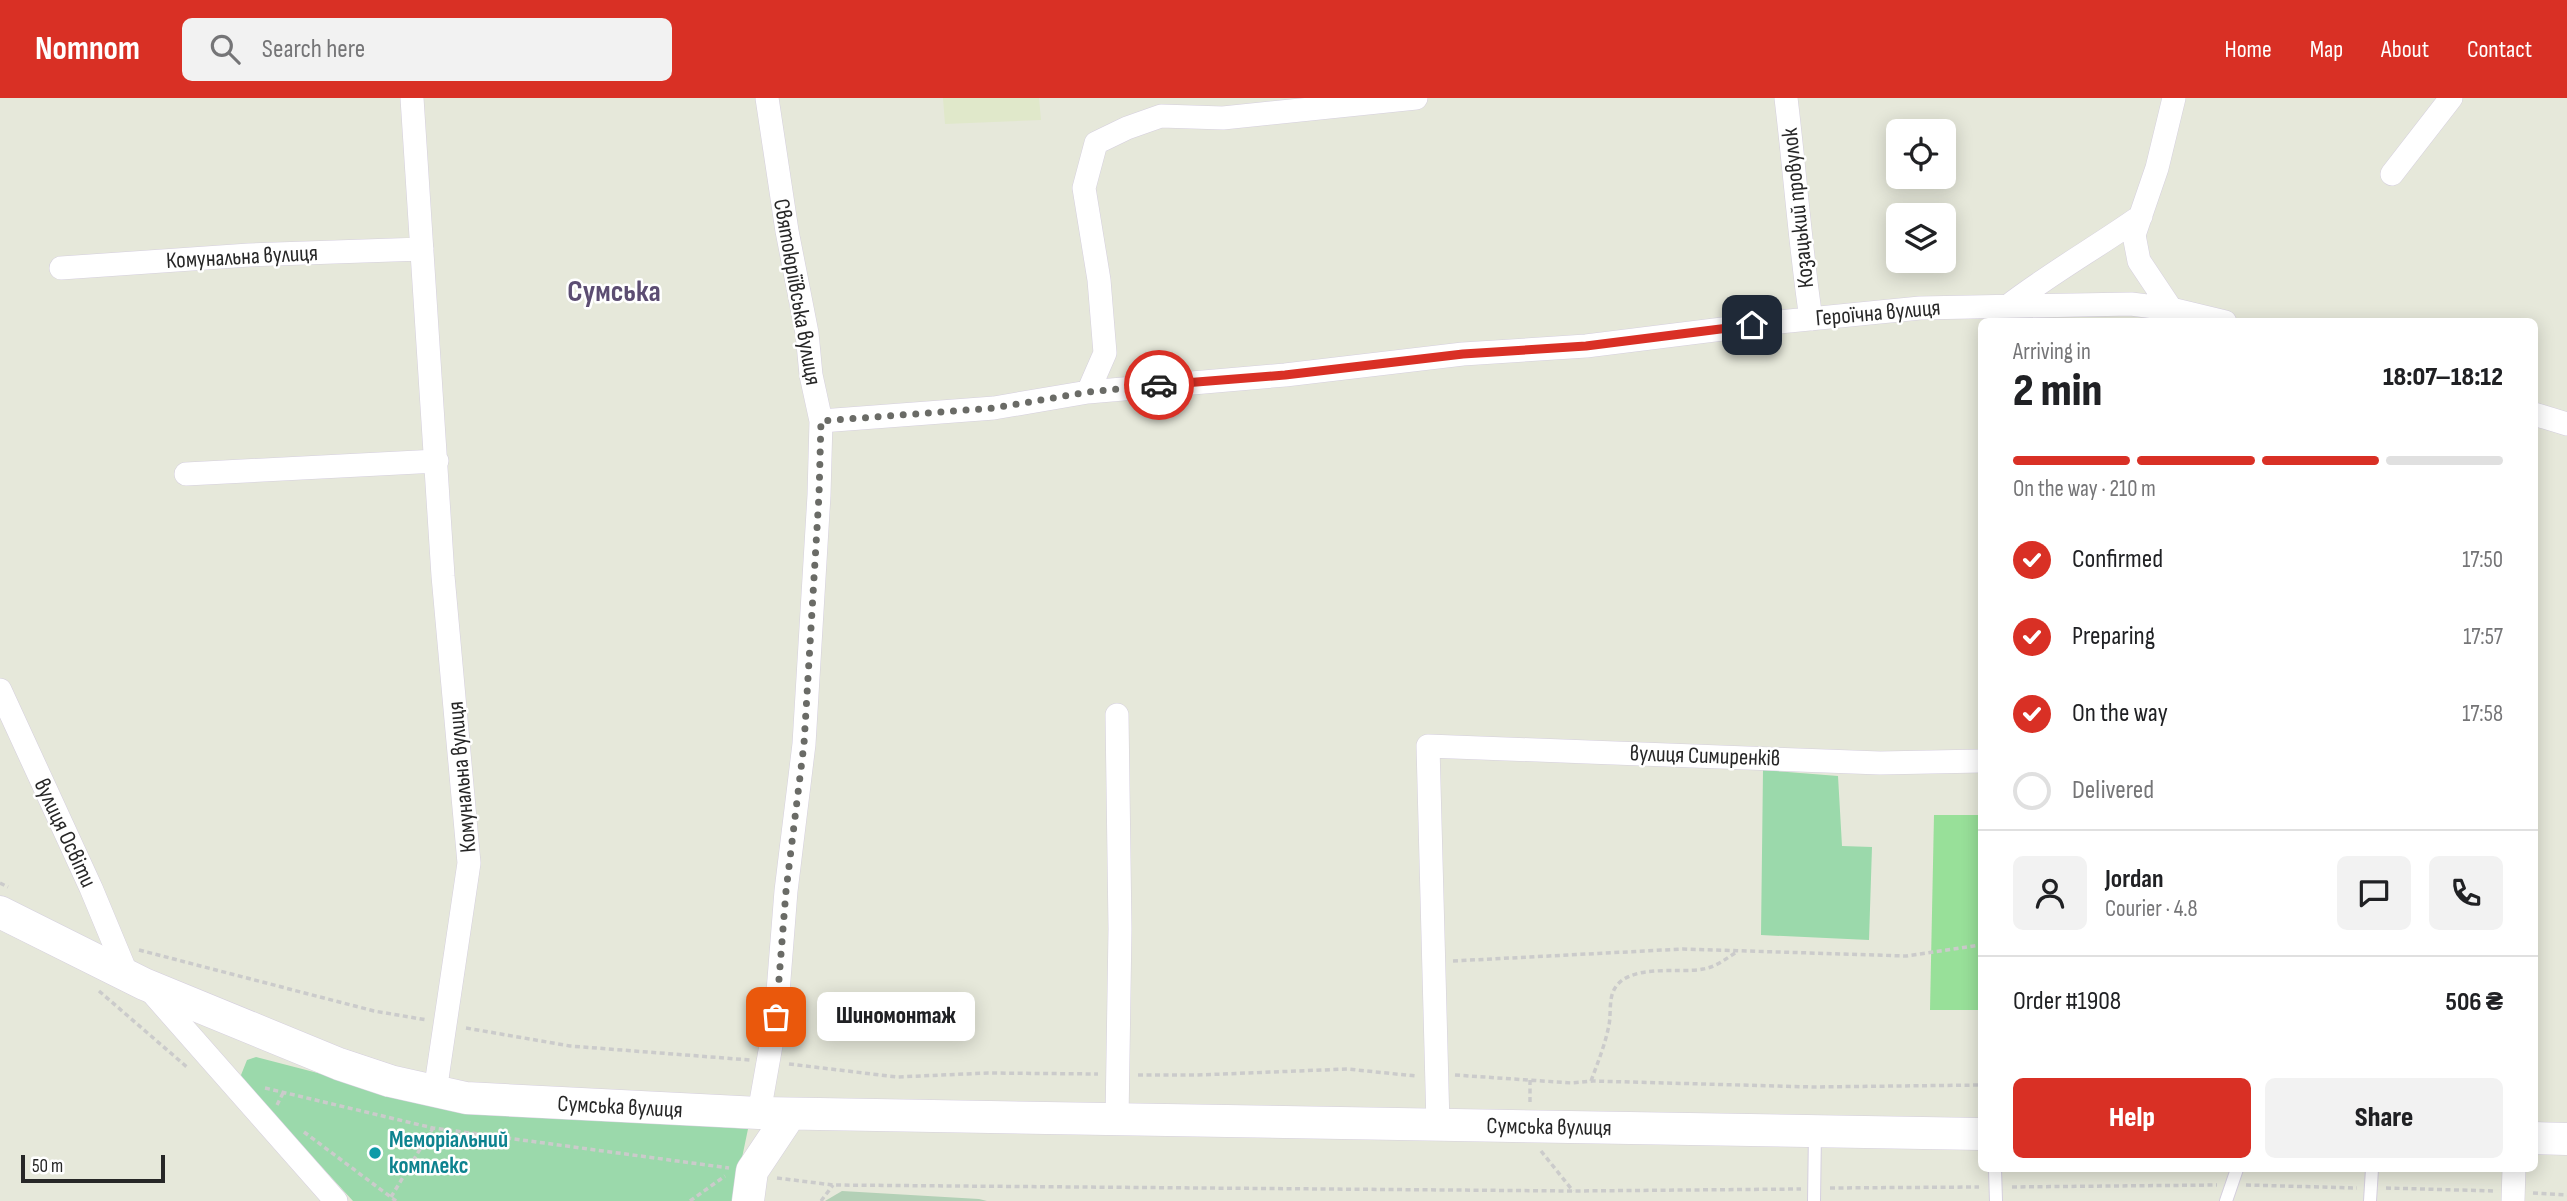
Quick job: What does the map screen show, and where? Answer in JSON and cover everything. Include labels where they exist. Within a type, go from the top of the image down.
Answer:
[{"type":"main road","name":"Сумська вулиця","points":[[0,912],[136,981],[339,1064],[390,1082],[466,1098],[775,1113],[1978,1134]]},
{"type":"main road","points":[[756,1189],[752,1171],[775,1113]]},
{"type":"main road","points":[[2538,1138],[2567,1139]]},
{"type":"street","name":"Комунальна вулиця","points":[[412,98],[443,576],[469,863],[435,1091]]},
{"type":"street","name":"Святоюріївська вулиця","points":[[767,98],[783,206],[807,333],[811,375],[821,421],[804,744],[786,891],[776,1017],[775,1113]]},
{"type":"street","points":[[1088,392],[1105,354],[1099,280],[1084,188],[1096,143],[1162,107],[1223,118],[1416,98]]},
{"type":"street","name":"Козацький провулок","points":[[1786,98],[1798,223],[1811,319]]},
{"type":"street","points":[[2171,309],[2139,261],[2134,234],[2157,168],[2174,98]]},
{"type":"street","points":[[2392,174],[2451,98]]},
{"type":"street","points":[[2008,306],[2041,281],[2067,267],[2141,216]]},
{"type":"street","name":"Комунальна вулиця","points":[[61,268],[249,255],[422,249]]},
{"type":"street","name":"Героїчна вулиця","points":[[821,421],[994,408],[1088,392],[1285,375],[1463,354],[1586,346],[1920,308],[2131,304],[2171,309],[2208,318]]},
{"type":"street","points":[[2538,415],[2567,424]]},
{"type":"street","points":[[186,474],[437,461]]},
{"type":"street","name":"вулиця Освіти","points":[[0,690],[136,981]]},
{"type":"street","points":[[1117,715],[1120,929],[1117,1120]]},
{"type":"street","name":"вулиця Симиренків","points":[[1434,962],[1428,746],[1880,763],[1978,761]]},
{"type":"street","points":[[1434,962],[1438,1125]]},
{"type":"street","name":"Сумська вулиця","points":[[136,981],[336,1201]]},
{"type":"lane","points":[[1815,1132],[1815,1195]]},
{"type":"lane","points":[[1995,1172],[1996,1201]]},
{"type":"lane","points":[[2226,1201],[2236,1172]]},
{"type":"lane","points":[[2371,1195],[2372,1172]]},
{"type":"path","points":[[1434,962],[1683,949],[1906,956],[1978,945]]},
{"type":"path","points":[[1591,1081],[1604,1049],[1613,992],[1619,984],[1626,978],[1651,971],[1703,970],[1719,964],[1739,951]]},
{"type":"path","points":[[92,985],[197,1075]]},
{"type":"path","points":[[1437,1078],[1458,1074],[1572,1083],[1591,1081],[1813,1087],[1978,1085]]},
{"type":"path","points":[[1530,1079],[1530,1102]]},
{"type":"path","points":[[259,1086],[433,1128],[735,1168],[690,1201]]},
{"type":"path","points":[[275,1110],[284,1091]]},
{"type":"path","points":[[296,1126],[396,1201]]},
{"type":"path","points":[[391,1197],[433,1128]]},
{"type":"path","points":[[1538,1147],[1573,1191]]},
{"type":"path","points":[[756,1189],[834,1185],[1815,1195],[1996,1187],[2232,1185],[2371,1195],[2514,1187],[2567,1195]]},
{"type":"path","points":[[821,1201],[834,1185]]},
{"type":"shaded area","points":[[943,98],[1039,98],[1041,120],[945,124]]},
{"type":"shaded area","points":[[842,1191],[979,1199],[987,1201],[825,1201]]},
{"type":"green space","points":[[1763,770],[1838,776],[1842,846],[1872,847],[1869,940],[1761,935]]},
{"type":"green space","points":[[1934,815],[1978,815],[1978,1010],[1930,1010]]},
{"type":"green space","points":[[256,1057],[445,1106],[748,1129],[733,1201],[353,1201],[242,1080],[241,1075],[247,1060]]},
{"type":"way so far","points":[[776,1017],[786,891],[804,744],[821,421],[994,408],[1088,392],[1159,385]]},
{"type":"place","name":"Шиномонтаж","points":[[776,1017]]},
{"type":"place","name":"Меморіальний комплекс","points":[[375,1153]]},
{"type":"district","name":"Сумська","points":[[614,292]]},
{"type":"route","points":[[1159,385],[1285,375],[1463,354],[1586,346],[1752,325]]}]
